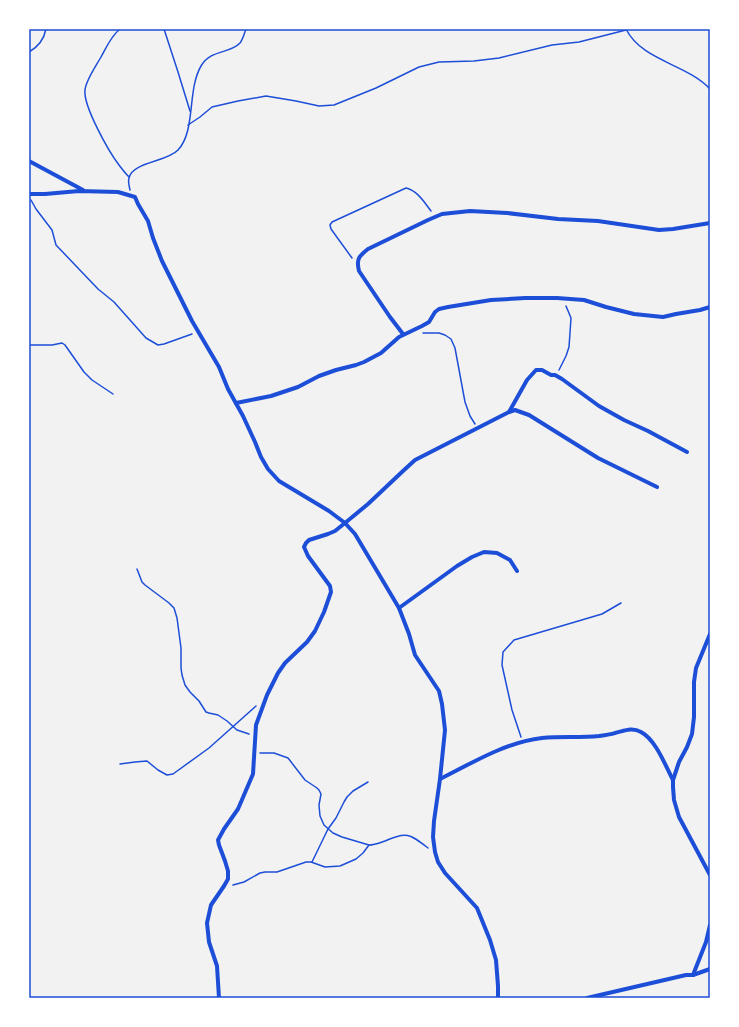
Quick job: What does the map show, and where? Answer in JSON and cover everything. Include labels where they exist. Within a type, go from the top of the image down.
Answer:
[{"type":"street","points":[[29,161],[85,191]]},
{"type":"street","points":[[30,194],[85,191],[118,192],[135,197],[148,221],[162,262],[192,321],[219,367],[228,389],[268,469],[279,481],[329,511],[345,523],[355,534],[399,608],[415,655],[438,691],[442,704],[445,730],[434,821],[433,837],[435,852],[438,862],[445,873],[477,908],[490,940],[496,960],[498,998]]},
{"type":"street","points":[[404,334],[390,317],[369,286],[359,271],[357,264],[362,254],[368,249],[442,214],[470,211],[507,213],[558,219],[598,221],[659,230],[710,223]]},
{"type":"street","points":[[236,403],[270,396],[298,387],[319,376],[364,362],[381,353],[399,337],[429,322],[435,312],[439,309],[448,307],[491,300],[518,298],[563,298],[584,300],[634,314],[663,317],[710,307]]},
{"type":"street","points":[[509,412],[533,372],[536,370],[542,370],[562,379],[599,406],[687,452]]},
{"type":"street","points":[[219,998],[217,966],[209,942],[207,923],[211,905],[228,879],[228,871],[218,840],[238,809],[253,774],[254,736],[256,725],[267,695],[278,672],[285,662],[307,642],[315,631],[331,592],[330,586],[308,556],[304,547],[306,543],[309,540],[335,531],[368,504],[415,460],[515,410],[529,415],[598,458],[657,488]]},
{"type":"street","points":[[399,608],[457,566],[484,552],[497,553],[510,560],[518,571]]},
{"type":"street","points":[[710,634],[696,668],[692,734],[679,762],[672,787],[679,817],[710,875]]},
{"type":"street","points":[[440,780],[477,760],[512,745],[523,742],[540,739],[598,736],[626,730],[641,732],[649,738],[657,749],[673,780]]},
{"type":"street","points":[[693,975],[706,942],[710,925]]},
{"type":"street","points":[[587,998],[686,975],[693,975],[710,969]]},
{"type":"path","points":[[29,52],[35,49],[43,39],[46,29]]},
{"type":"path","points":[[120,29],[116,32],[107,47],[84,90],[86,102],[103,139],[118,165],[129,177]]},
{"type":"path","points":[[164,29],[190,113]]},
{"type":"path","points":[[131,196],[129,177],[133,170],[169,157],[178,150],[186,137],[193,92],[201,65],[210,56],[239,44],[246,29]]},
{"type":"path","points":[[188,125],[212,107],[238,100],[266,96],[319,106],[334,105],[376,88],[419,67],[439,62],[474,61],[499,58],[552,45],[579,42],[626,30],[636,43],[646,51],[685,71],[703,82],[710,89]]},
{"type":"path","points":[[357,264],[331,229],[330,225],[332,222],[406,188],[412,189],[422,199],[435,217]]},
{"type":"path","points":[[30,194],[36,209],[52,230],[56,245],[98,289],[114,302],[146,338],[158,345],[198,332]]},
{"type":"path","points":[[555,375],[561,367],[569,347],[571,318],[563,298]]},
{"type":"path","points":[[411,330],[420,333],[439,333],[450,339],[455,348],[465,402],[470,416],[478,429]]},
{"type":"path","points":[[29,345],[52,345],[62,343],[84,372],[92,380],[113,394]]},
{"type":"path","points":[[136,569],[142,582],[169,602],[174,608],[177,618],[181,648],[181,668],[185,685],[199,701],[206,712],[218,715],[228,720],[238,730],[254,736]]},
{"type":"path","points":[[523,742],[512,710],[502,665],[503,652],[514,640],[602,614],[621,603]]},
{"type":"path","points":[[120,764],[146,761],[167,775],[173,774],[209,748],[258,704]]},
{"type":"path","points":[[254,754],[274,753],[288,758],[305,780],[318,788],[321,794],[319,805],[321,821],[328,829],[342,837],[373,845],[390,838],[402,835],[411,835],[435,852]]},
{"type":"path","points":[[311,862],[347,797],[353,791],[368,782]]},
{"type":"path","points":[[223,888],[244,882],[260,873],[278,872],[306,862],[311,862],[325,867],[340,866],[356,859],[369,845]]}]
